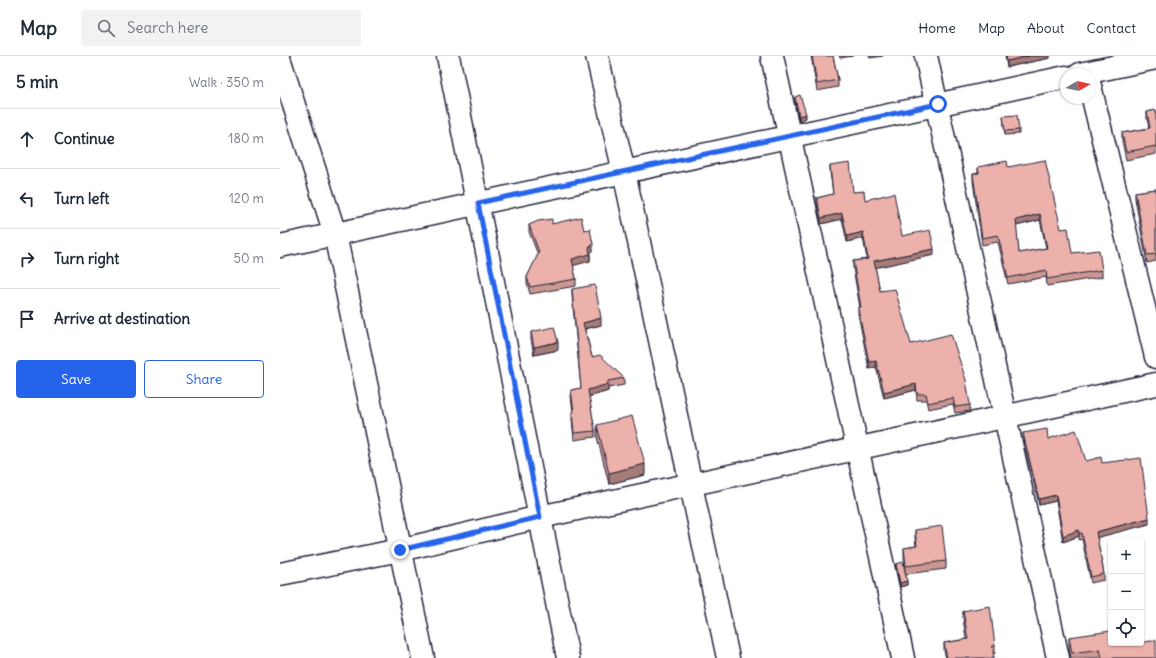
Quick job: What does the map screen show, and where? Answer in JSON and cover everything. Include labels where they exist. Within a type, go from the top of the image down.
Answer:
[{"type":"street","points":[[448,56],[568,658]]},
{"type":"street","points":[[597,56],[624,172],[728,658]]},
{"type":"street","points":[[772,56],[903,658]]},
{"type":"street","points":[[926,56],[938,104],[1058,658]]},
{"type":"street","points":[[1096,70],[1156,58]]},
{"type":"street","points":[[280,61],[335,234],[423,658]]},
{"type":"street","points":[[280,246],[1060,78]]},
{"type":"street","points":[[1090,104],[1156,357]]},
{"type":"street","points":[[280,574],[400,550],[540,517],[1156,384]]},
{"type":"building","points":[[812,56],[833,56],[838,80],[817,84]]},
{"type":"building","points":[[1006,56],[1029,56],[1007,61]]},
{"type":"building","points":[[800,95],[806,114],[799,116],[795,97]]},
{"type":"building","points":[[1156,110],[1156,146],[1126,152],[1122,133],[1150,128],[1147,112]]},
{"type":"building","points":[[1017,115],[1019,130],[1005,131],[1003,116]]},
{"type":"building","points":[[1045,160],[1061,229],[1068,228],[1072,253],[1099,250],[1102,270],[1047,279],[1046,270],[1008,278],[998,235],[982,238],[973,174],[979,173],[978,167],[1007,161],[1008,167]],"holes":[[[1040,214],[1047,248],[1019,253],[1016,220]]]},
{"type":"building","points":[[850,163],[853,192],[864,191],[865,200],[894,193],[902,236],[930,230],[934,249],[874,261],[880,291],[895,289],[911,344],[951,334],[966,380],[970,405],[955,407],[953,398],[928,403],[926,394],[917,394],[916,384],[884,392],[876,361],[869,362],[858,308],[861,307],[853,261],[868,259],[863,232],[847,236],[842,213],[821,218],[817,198],[833,194],[830,166]]},
{"type":"building","points":[[1156,189],[1156,254],[1147,255],[1135,192]]},
{"type":"building","points":[[581,217],[584,230],[590,229],[593,244],[589,248],[590,254],[572,259],[576,279],[530,287],[527,277],[539,252],[529,225],[538,221],[552,219],[552,224]]},
{"type":"building","points":[[595,285],[601,318],[583,323],[592,357],[600,355],[624,378],[608,381],[608,384],[588,390],[595,431],[574,433],[572,412],[574,412],[571,390],[581,388],[572,289]]},
{"type":"building","points":[[554,327],[558,342],[534,347],[531,332]]},
{"type":"building","points":[[632,416],[645,464],[609,473],[597,425]]},
{"type":"building","points":[[1047,429],[1048,439],[1076,430],[1086,461],[1101,457],[1102,463],[1141,458],[1149,518],[1096,532],[1104,574],[1091,577],[1082,533],[1079,534],[1079,530],[1063,536],[1056,495],[1039,499],[1023,433]]},
{"type":"building","points":[[942,526],[946,561],[906,566],[904,548],[917,546],[915,530]]},
{"type":"building","points":[[903,562],[907,581],[900,583],[896,564]]},
{"type":"building","points":[[990,606],[995,646],[992,646],[994,657],[947,658],[944,643],[968,639],[963,611]]},
{"type":"building","points":[[1108,631],[1108,646],[1144,646],[1144,642],[1156,640],[1156,658],[1102,658],[1100,649],[1072,653],[1069,637]]},
{"type":"route","points":[[400,550],[540,517],[478,203],[938,104]]}]
